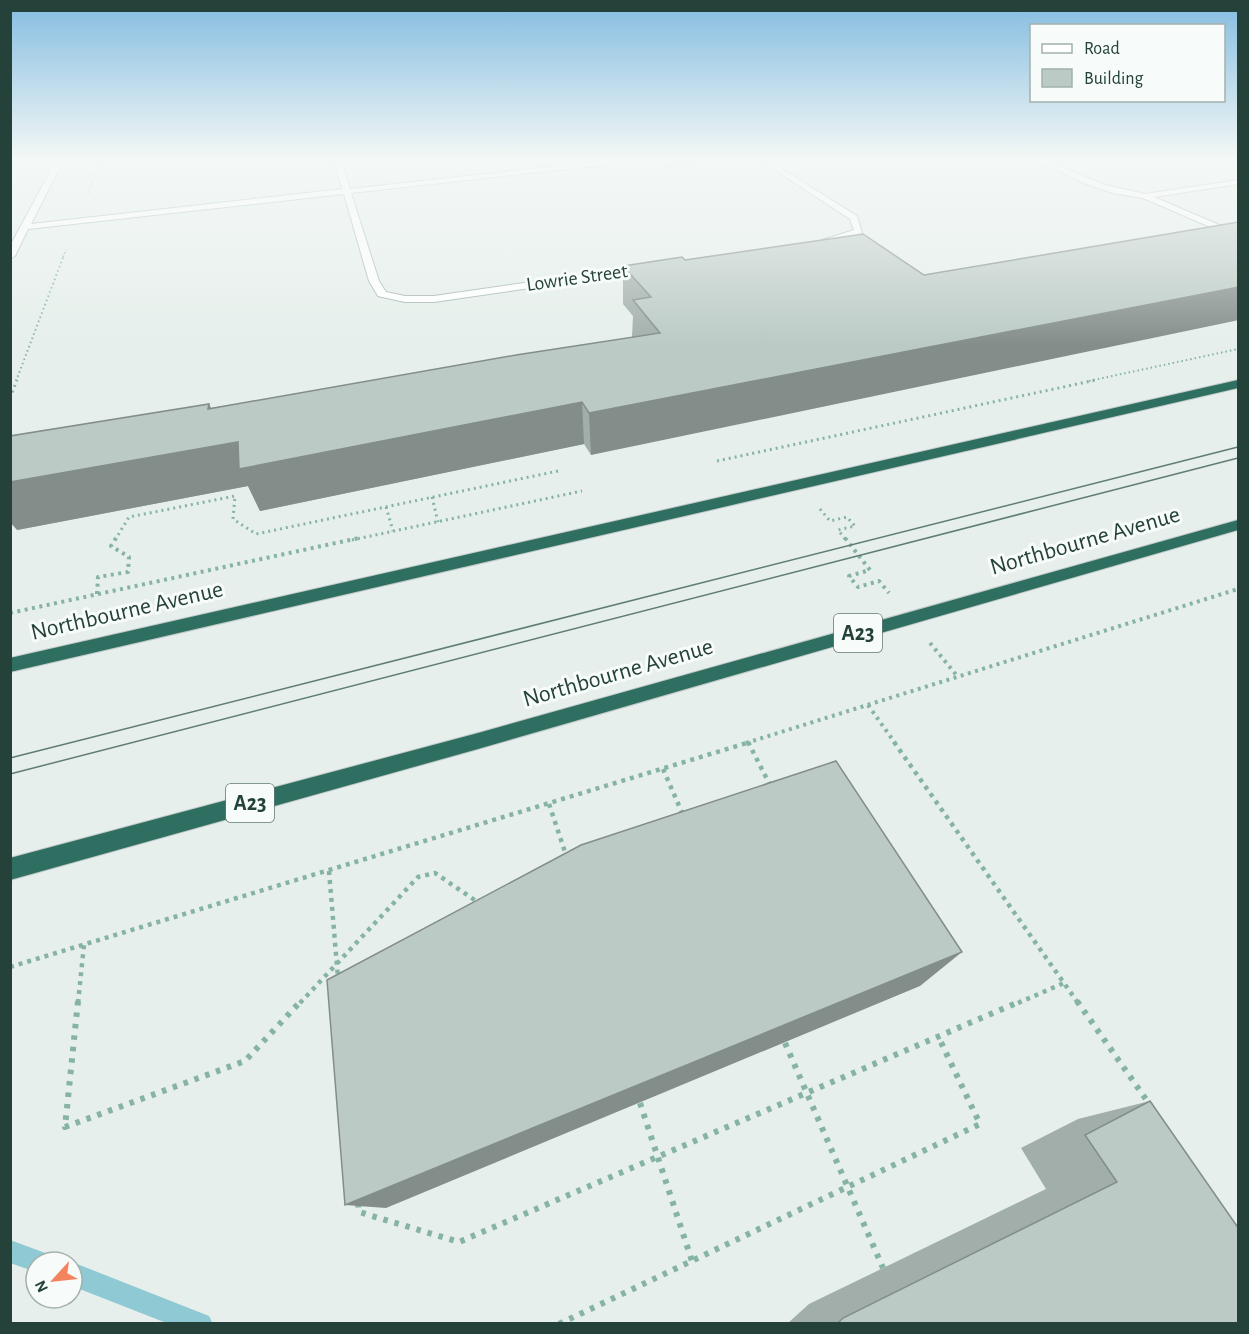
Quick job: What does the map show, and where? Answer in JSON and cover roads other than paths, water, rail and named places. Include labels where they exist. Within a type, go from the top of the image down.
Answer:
[{"type":"highway","name":"Northbourne Avenue","points":[[10,665],[1239,384]]},
{"type":"highway","name":"Northbourne Avenue","points":[[14,866],[1239,525]]},
{"type":"street","points":[[10,256],[28,221]]},
{"type":"street","points":[[25,227],[75,221]]},
{"type":"street","name":"Lowrie Street","points":[[356,221],[374,281],[382,294],[405,299],[434,299],[658,266]]},
{"type":"street","points":[[811,244],[848,236],[859,231],[856,221]]},
{"type":"street","points":[[1204,221],[1239,236]]},
{"type":"waterway","points":[[10,1251],[24,1256]]},
{"type":"waterway","points":[[84,1279],[201,1324]]},
{"type":"tram line","points":[[10,758],[1238,447]]},
{"type":"tram line","points":[[10,774],[1238,458]]}]
